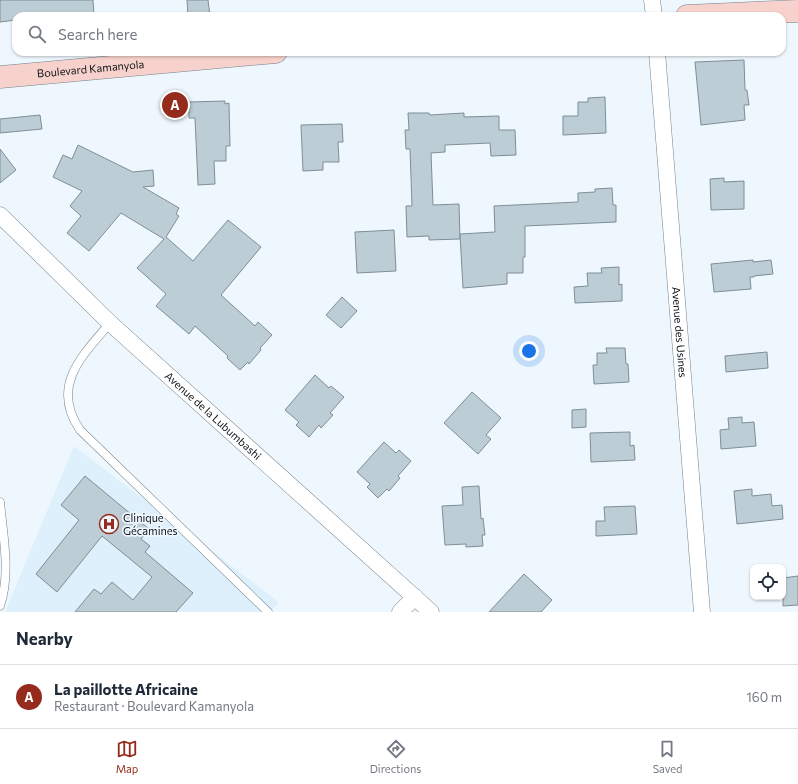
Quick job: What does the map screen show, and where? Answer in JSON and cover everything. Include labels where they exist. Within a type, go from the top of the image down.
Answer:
[{"type":"main road","points":[[776,12],[798,11]]},
{"type":"main road","name":"Boulevard Kamanyola","points":[[0,77],[232,56]]},
{"type":"street","points":[[652,0],[654,12]]},
{"type":"street","name":"Avenue des Usines","points":[[657,56],[702,612]]},
{"type":"street","name":"Avenue de la Lubumbashi","points":[[0,215],[110,323],[431,612]]},
{"type":"street","points":[[400,612],[415,597]]},
{"type":"lane","points":[[110,323],[81,357],[69,382],[67,395],[70,411],[74,420],[80,430],[268,612]]},
{"type":"lane","points":[[0,502],[6,577],[4,594],[0,606]]},
{"type":"shaded area","name":"Clinique Gécamines","points":[[74,446],[279,602],[271,612],[5,612]]},
{"type":"building","points":[[0,0],[93,0],[94,12],[12,12],[12,20],[0,22]]},
{"type":"building","points":[[187,0],[208,0],[210,12],[188,12]]},
{"type":"building","points":[[744,60],[745,90],[747,90],[749,105],[744,105],[745,120],[701,125],[695,62]]},
{"type":"building","points":[[605,97],[606,133],[563,135],[563,116],[578,116],[578,102],[588,102],[588,98]]},
{"type":"building","points":[[225,101],[225,104],[229,103],[230,146],[226,146],[226,161],[214,161],[215,184],[198,185],[195,118],[189,118],[189,102]]},
{"type":"building","points":[[408,113],[429,113],[430,115],[464,113],[464,117],[499,116],[499,130],[515,130],[516,155],[491,156],[490,143],[445,145],[445,152],[431,153],[433,205],[459,204],[460,239],[429,240],[429,236],[407,237],[406,206],[412,206],[410,149],[406,149],[405,130],[409,130]]},
{"type":"building","points":[[40,115],[42,129],[0,133],[0,119]]},
{"type":"building","points":[[342,124],[343,142],[338,142],[339,162],[323,162],[323,170],[303,171],[301,125]]},
{"type":"building","points":[[78,145],[133,172],[153,170],[154,186],[143,187],[179,208],[176,214],[179,216],[166,237],[193,261],[228,220],[261,247],[221,295],[255,326],[258,322],[272,335],[260,348],[261,350],[249,364],[248,362],[240,370],[227,358],[228,356],[195,326],[189,334],[156,306],[166,294],[137,268],[164,239],[121,213],[89,251],[67,233],[81,216],[70,206],[82,191],[53,177],[63,155],[72,159]]},
{"type":"building","points":[[0,149],[16,170],[0,183]]},
{"type":"building","points":[[724,178],[724,182],[744,181],[744,209],[711,210],[710,179]]},
{"type":"building","points":[[612,188],[613,205],[616,205],[616,222],[525,226],[525,257],[523,257],[523,273],[507,273],[507,284],[463,288],[460,234],[495,232],[494,206],[578,202],[578,193],[595,192],[595,189]]},
{"type":"building","points":[[394,230],[396,271],[357,273],[355,232]]},
{"type":"building","points":[[753,260],[753,262],[771,260],[773,274],[750,277],[751,289],[714,292],[711,264]]},
{"type":"building","points":[[619,267],[619,285],[622,284],[622,301],[575,303],[574,287],[588,286],[587,273],[602,273],[601,268]]},
{"type":"building","points":[[342,297],[357,311],[341,328],[326,315]]},
{"type":"building","points":[[606,348],[625,348],[629,382],[594,384],[593,365],[597,365],[597,353],[607,353]]},
{"type":"building","points":[[767,352],[768,368],[726,372],[725,356]]},
{"type":"building","points":[[315,375],[329,388],[331,386],[344,397],[330,413],[333,415],[321,428],[319,425],[309,437],[296,425],[299,422],[285,410]]},
{"type":"building","points":[[472,392],[501,418],[486,435],[491,439],[478,454],[444,423]]},
{"type":"building","points":[[586,409],[586,427],[572,428],[572,410]]},
{"type":"building","points":[[742,417],[742,423],[754,422],[756,446],[721,449],[720,430],[729,429],[728,418]]},
{"type":"building","points":[[630,432],[630,446],[634,445],[635,460],[591,462],[590,433]]},
{"type":"building","points":[[384,442],[396,453],[399,450],[411,461],[398,476],[400,478],[389,491],[387,489],[378,498],[367,487],[370,484],[357,472]]},
{"type":"building","points":[[85,476],[149,529],[141,539],[150,546],[145,552],[193,593],[176,612],[75,612],[94,589],[101,594],[112,582],[133,600],[152,577],[102,536],[57,592],[36,574],[79,520],[61,505]]},
{"type":"building","points":[[479,486],[481,519],[483,518],[485,535],[482,535],[483,546],[466,547],[466,544],[445,545],[442,506],[463,505],[462,487]]},
{"type":"building","points":[[752,489],[752,496],[771,494],[772,506],[782,505],[783,519],[737,524],[734,491]]},
{"type":"building","points":[[635,506],[637,534],[596,536],[596,521],[605,521],[604,507]]},
{"type":"building","points":[[524,574],[552,600],[541,612],[489,612]]},
{"type":"building","points":[[798,576],[798,605],[783,606],[783,600],[786,600],[786,578]]},
{"type":"place","name":"La paillotte Africaine","points":[[175,105]]},
{"type":"place","name":"Clinique Gécamines","points":[[109,524]]}]
